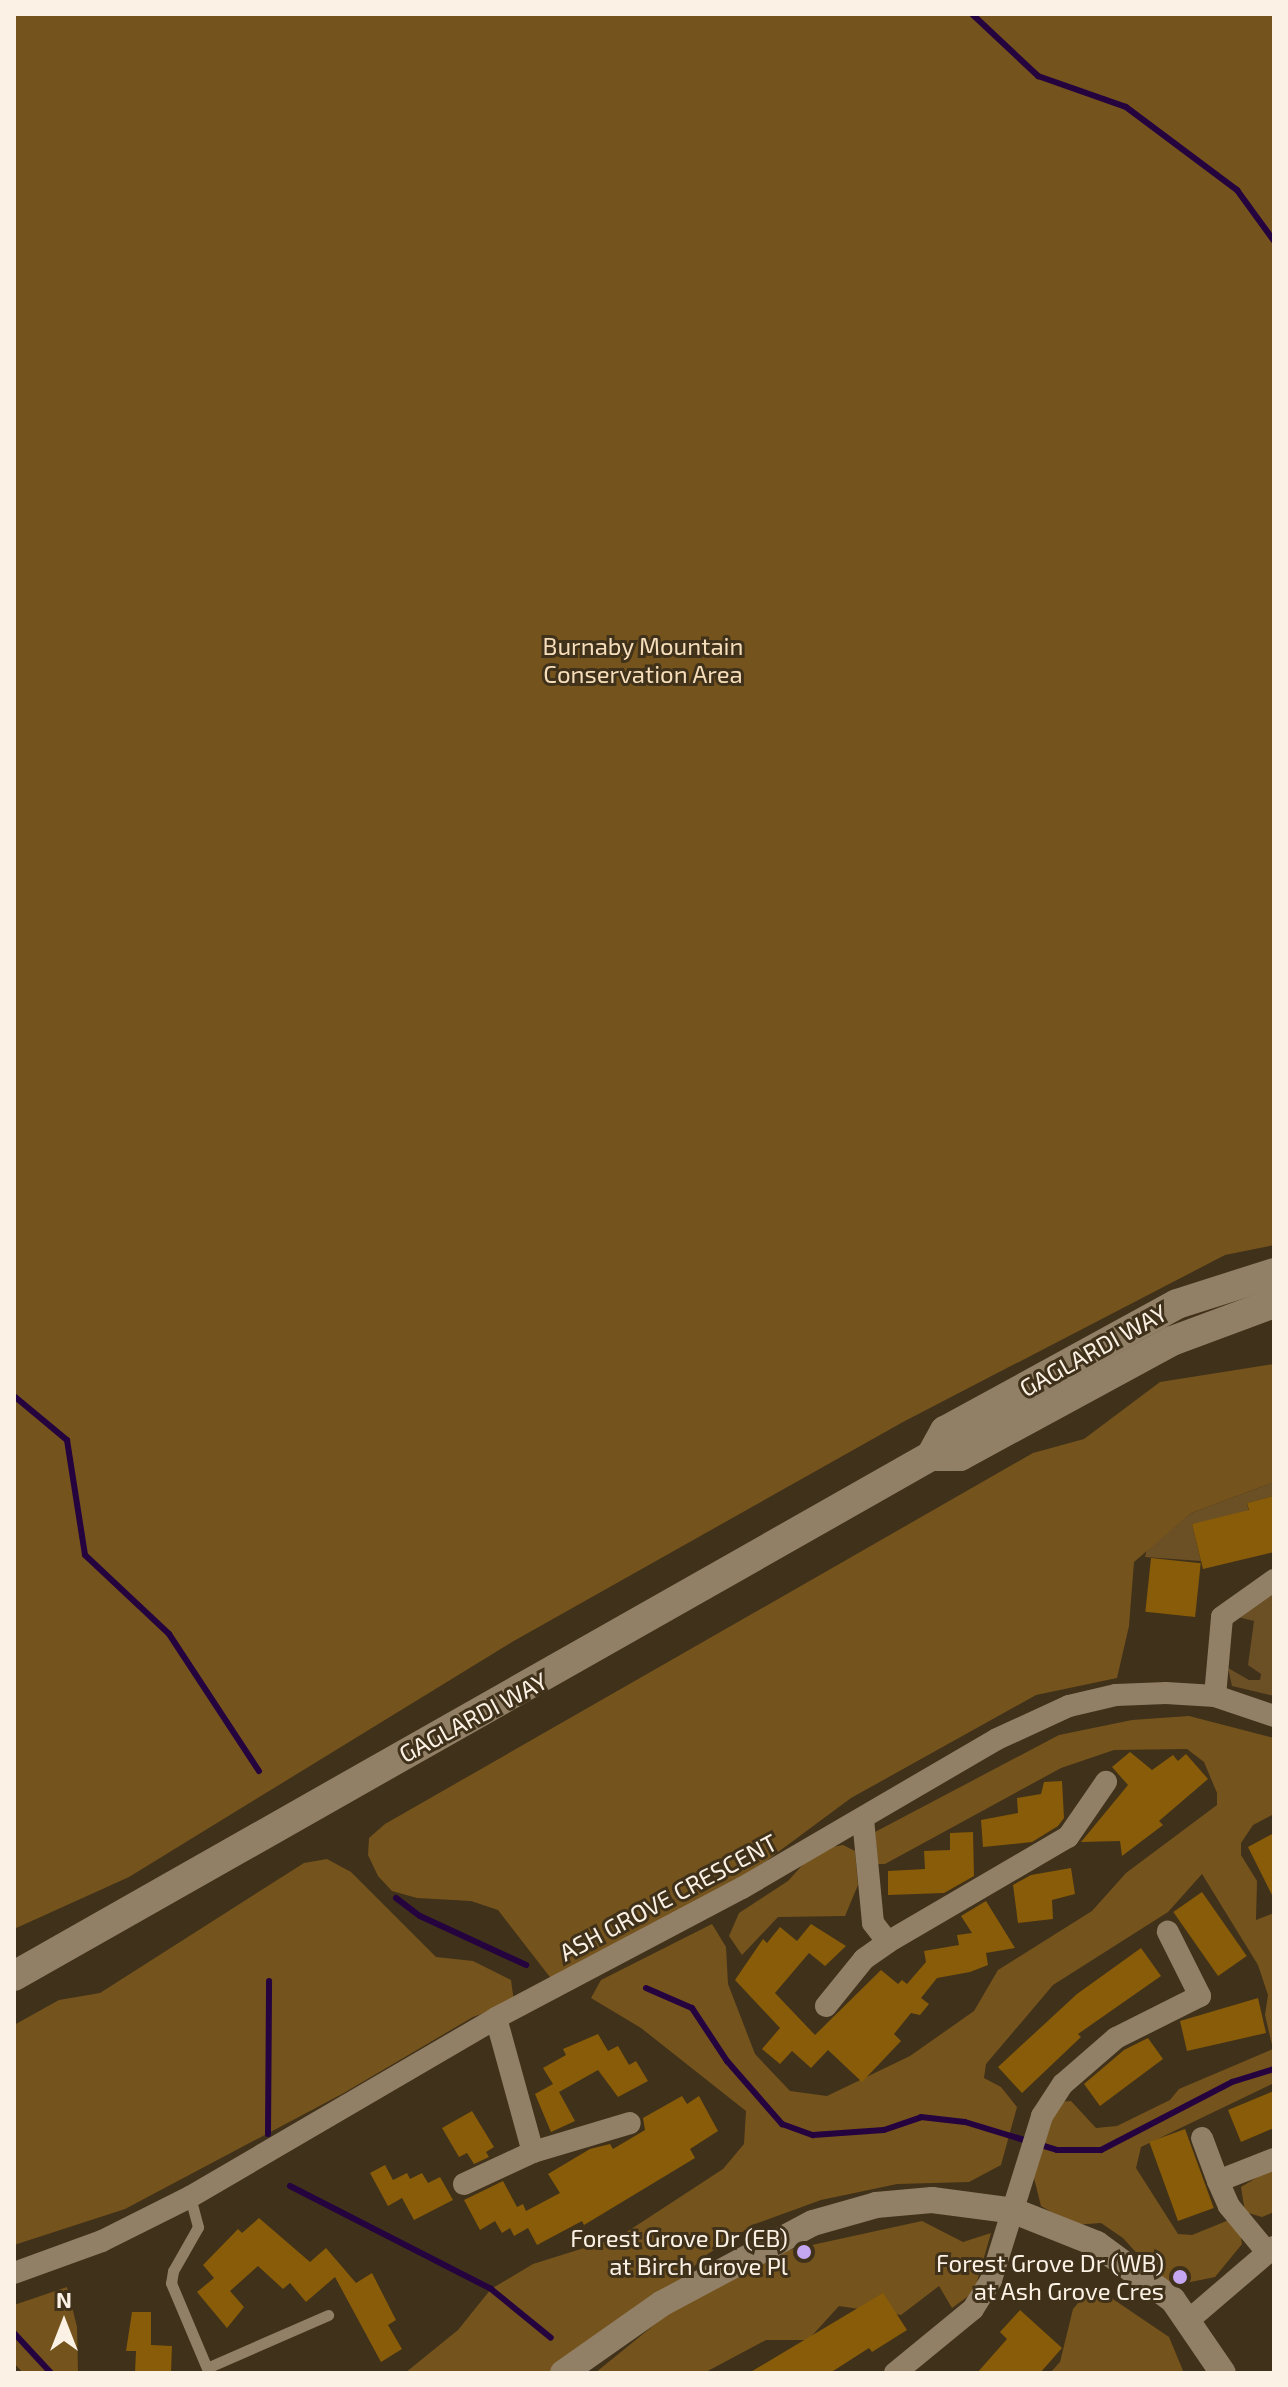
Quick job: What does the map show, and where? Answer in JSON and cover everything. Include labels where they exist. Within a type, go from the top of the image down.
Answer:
[{"type":"main road","name":"GAGLARDI WAY","points":[[931,1456],[945,1431],[1177,1304],[1274,1273]]},
{"type":"main road","name":"GAGLARDI WAY","points":[[14,1976],[931,1456],[960,1456],[1172,1341],[1274,1303]]},
{"type":"street","points":[[1215,1696],[1222,1617],[1274,1580]]},
{"type":"street","name":"ASH GROVE CRESCENT","points":[[14,2273],[102,2241],[190,2197],[496,2018],[863,1819],[997,1739],[1069,1706],[1116,1695],[1215,1696],[1274,1716]]},
{"type":"street","points":[[826,2006],[864,1959],[888,1942],[1068,1837],[1106,1782]]},
{"type":"street","points":[[863,1819],[873,1923],[888,1942]]},
{"type":"street","points":[[895,2373],[973,2309],[991,2280],[1037,2133],[1063,2084],[1116,2038],[1200,1996],[1168,1932]]},
{"type":"street","points":[[496,2018],[533,2152]]},
{"type":"street","points":[[464,2184],[533,2152],[630,2123]]},
{"type":"street","points":[[1190,2319],[1271,2250],[1229,2206],[1202,2138]]},
{"type":"street","points":[[1218,2181],[1274,2159]]},
{"type":"street","points":[[563,2373],[661,2304],[813,2223],[876,2205],[932,2200],[1014,2211],[1097,2244],[1131,2265],[1190,2319],[1223,2373]]},
{"type":"lane","points":[[190,2197],[198,2227],[173,2271],[171,2283],[209,2370],[328,2315]]},
{"type":"shaded area","points":[[1274,1482],[1274,1496],[1247,1503],[1250,1517],[1192,1524],[1201,1561],[1145,1557],[1147,1549],[1191,1513]]},
{"type":"shaded area","points":[[1274,1593],[1274,1696],[1232,1686],[1228,1668],[1249,1680],[1260,1680],[1261,1674],[1248,1665],[1254,1621],[1238,1617]]},
{"type":"green space","name":"Burnaby Mountain Conservation Area","points":[[14,14],[1274,14],[1274,1245],[1225,1255],[903,1422],[512,1642],[129,1877],[14,1929]]},
{"type":"green space","points":[[1274,1364],[1274,1482],[1191,1513],[1134,1562],[1129,1626],[1117,1678],[1036,1695],[851,1798],[708,1904],[553,1981],[498,1910],[471,1901],[417,1898],[392,1891],[378,1876],[368,1855],[369,1838],[385,1824],[1033,1453],[1084,1439],[1160,1382]]},
{"type":"green space","points":[[1189,1716],[1274,1738],[1274,1814],[1253,1825],[1241,1843],[1241,1855],[1257,1881],[1256,1920],[1274,1913],[1274,2083],[1141,2147],[1136,2168],[1178,2234],[1192,2235],[1229,2220],[1239,2225],[1242,2244],[1215,2277],[1171,2286],[1163,2282],[1123,2238],[1101,2223],[1073,2225],[1041,2206],[1034,2178],[1042,2103],[1071,2101],[1096,2128],[1117,2126],[1170,2100],[1179,2089],[1273,2049],[1265,2015],[1268,1995],[1258,1965],[1202,1874],[1168,1912],[1053,1985],[986,2064],[984,2078],[1001,2087],[1017,2107],[1001,2165],[969,2182],[897,2184],[821,2200],[755,2224],[703,2257],[610,2355],[574,2373],[405,2373],[458,2330],[491,2289],[533,2264],[619,2237],[723,2169],[744,2144],[746,2111],[641,2028],[591,1998],[601,1980],[712,1924],[726,1947],[728,1984],[755,2054],[790,2091],[827,2096],[910,2056],[974,2011],[998,1970],[1092,1911],[1126,1873],[1217,1805],[1217,1793],[1204,1762],[1187,1749],[1114,1750],[1061,1768],[885,1864],[878,1864],[875,1832],[1059,1735],[1132,1720]]},
{"type":"green space","points":[[843,1845],[855,1851],[858,1885],[845,1916],[778,1917],[742,1955],[729,1936],[739,1913],[788,1881],[816,1850]]},
{"type":"green space","points":[[327,1859],[351,1872],[436,1957],[473,1961],[511,1980],[514,2002],[473,2017],[342,2094],[125,2209],[14,2245],[14,2025],[59,2000],[100,1993],[304,1863]]},
{"type":"green space","points":[[1274,2167],[1274,2212],[1262,2217],[1245,2212],[1241,2187]]},
{"type":"green space","points":[[922,2221],[963,2242],[991,2233],[974,2292],[952,2308],[939,2286],[901,2315],[839,2306],[808,2340],[766,2340],[704,2373],[595,2373],[675,2308],[766,2255]]},
{"type":"green space","points":[[67,2287],[77,2327],[78,2373],[23,2373],[14,2363],[14,2305]]},
{"type":"green space","points":[[1101,2291],[1169,2337],[1184,2373],[1050,2373],[1060,2362],[1073,2309],[1084,2296]]},
{"type":"building","points":[[1274,1496],[1274,1552],[1203,1569],[1192,1524],[1249,1510],[1247,1503]]},
{"type":"building","points":[[1151,1558],[1201,1563],[1195,1617],[1145,1612]]},
{"type":"building","points":[[1130,1752],[1152,1770],[1173,1755],[1178,1761],[1186,1754],[1208,1779],[1159,1821],[1163,1825],[1122,1856],[1120,1841],[1081,1842],[1128,1785],[1112,1767]]},
{"type":"building","points":[[1062,1781],[1064,1818],[1058,1826],[1032,1842],[983,1847],[981,1820],[1018,1813],[1017,1798],[1041,1794],[1044,1782]]},
{"type":"building","points":[[973,1832],[974,1876],[944,1893],[888,1895],[888,1871],[925,1869],[924,1851],[950,1850],[950,1833]]},
{"type":"building","points":[[1274,1833],[1274,1899],[1248,1847]]},
{"type":"building","points":[[1071,1868],[1075,1894],[1052,1900],[1053,1919],[1018,1923],[1013,1885],[1031,1875]]},
{"type":"building","points":[[1202,1892],[1247,1956],[1218,1976],[1173,1912]]},
{"type":"building","points":[[986,1901],[1015,1948],[986,1953],[988,1965],[970,1972],[937,1978],[921,1998],[929,2004],[920,2015],[911,2013],[894,2034],[901,2041],[862,2082],[828,2050],[811,2068],[792,2051],[780,2064],[762,2049],[780,2028],[735,1980],[763,1939],[767,1943],[780,1927],[797,1941],[811,1924],[846,1946],[825,1966],[809,1953],[775,1993],[815,2035],[881,1970],[898,1984],[902,1980],[907,1984],[926,1962],[924,1951],[959,1945],[957,1935],[972,1933],[961,1916]]},
{"type":"building","points":[[1141,1948],[1161,1976],[1078,2034],[1081,2037],[1022,2093],[998,2067],[1077,1994]]},
{"type":"building","points":[[1258,1998],[1266,2033],[1187,2051],[1180,2021]]},
{"type":"building","points":[[598,2034],[608,2051],[618,2046],[629,2065],[636,2061],[648,2081],[618,2097],[598,2070],[559,2092],[575,2121],[551,2132],[535,2094],[553,2084],[543,2068],[566,2055],[563,2049]]},
{"type":"building","points":[[1148,2038],[1163,2059],[1100,2106],[1084,2084],[1124,2050]]},
{"type":"building","points":[[1274,2091],[1274,2128],[1241,2142],[1228,2110]]},
{"type":"building","points":[[682,2096],[687,2104],[699,2096],[718,2131],[690,2149],[695,2158],[584,2225],[582,2221],[537,2245],[528,2228],[514,2236],[510,2228],[502,2233],[495,2221],[480,2230],[464,2200],[503,2181],[517,2207],[523,2204],[526,2211],[560,2193],[548,2174],[590,2149],[610,2144],[613,2149],[645,2130],[643,2118]]},
{"type":"building","points":[[472,2111],[494,2147],[486,2152],[489,2157],[474,2164],[467,2153],[459,2157],[442,2128]]},
{"type":"building","points":[[1185,2129],[1214,2208],[1178,2221],[1149,2142]]},
{"type":"building","points":[[385,2165],[393,2180],[407,2173],[410,2179],[422,2173],[428,2183],[440,2177],[453,2200],[414,2220],[402,2198],[388,2206],[370,2173]]},
{"type":"building","points":[[259,2218],[310,2262],[326,2248],[356,2283],[372,2273],[396,2320],[388,2325],[402,2349],[381,2362],[335,2277],[306,2302],[290,2283],[283,2289],[258,2266],[230,2291],[244,2307],[227,2328],[197,2292],[214,2278],[203,2265],[238,2229],[242,2233]]},
{"type":"building","points":[[883,2293],[907,2330],[872,2352],[869,2348],[830,2373],[749,2373]]},
{"type":"building","points":[[1020,2310],[1062,2348],[1040,2373],[977,2373],[1007,2339],[1000,2332]]},
{"type":"building","points":[[132,2312],[151,2312],[151,2345],[172,2346],[171,2373],[135,2373],[136,2351],[126,2351]]},
{"type":"waterway","points":[[972,14],[1038,76],[1126,107],[1237,190],[1274,241]]},
{"type":"waterway","points":[[14,1396],[67,1440],[85,1555],[169,1634],[259,1771]]},
{"type":"waterway","points":[[396,1898],[420,1916],[526,1965]]},
{"type":"waterway","points":[[268,2134],[269,1981]]},
{"type":"waterway","points":[[646,1988],[692,2008],[727,2061],[782,2124],[813,2135],[884,2130],[921,2117],[965,2122],[1057,2150],[1101,2150],[1232,2082],[1274,2069]]},
{"type":"waterway","points":[[290,2186],[491,2289],[551,2338]]},
{"type":"waterway","points":[[14,2333],[51,2373]]},
{"type":"place","name":"Forest Grove Dr (EB) at Birch Grove Pl","points":[[804,2252]]},
{"type":"place","name":"Forest Grove Dr (WB) at Ash Grove Cres","points":[[1180,2277]]}]
